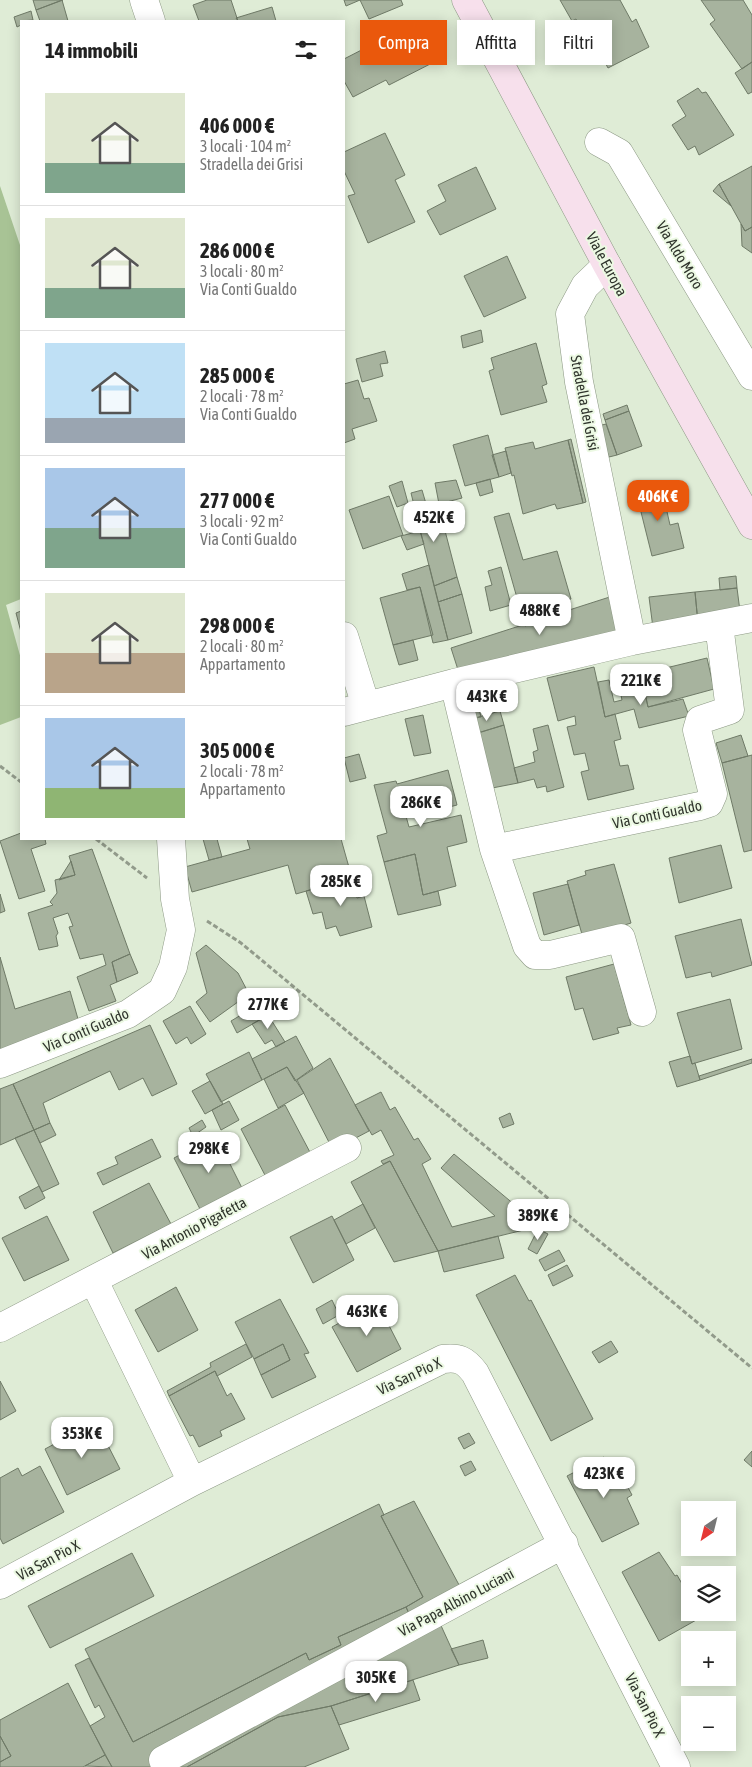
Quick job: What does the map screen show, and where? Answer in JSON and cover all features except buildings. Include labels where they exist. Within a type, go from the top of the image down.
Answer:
[{"type":"main road","name":"Viale Europa","points":[[466,0],[607,266],[752,525]]},
{"type":"street","points":[[144,0],[151,20]]},
{"type":"street","name":"Via Aldo Moro","points":[[599,142],[619,153],[752,376]]},
{"type":"street","name":"Stradella dei Grisi","points":[[607,266],[585,286],[570,314],[579,382],[632,641]]},
{"type":"street","points":[[345,643],[355,709],[454,683],[632,641],[752,618]]},
{"type":"street","name":"Via Conti Gualdo","points":[[494,849],[708,803],[712,794],[697,730],[700,720],[730,710],[719,625]]},
{"type":"street","points":[[454,683],[494,849],[527,946],[535,955],[550,955],[621,938],[642,1012]]},
{"type":"street","name":"Via Conti Gualdo","points":[[0,1064],[128,1014],[162,991],[173,966],[181,930],[174,899],[171,840]]},
{"type":"street","name":"Via Antonio Pigafetta","points":[[0,1328],[348,1148]]},
{"type":"street","points":[[94,1281],[192,1482]]},
{"type":"street","name":"Via San Pio X","points":[[0,1585],[192,1482],[443,1359],[456,1358],[467,1363],[475,1373],[564,1544],[676,1767]]},
{"type":"street","name":"Via Papa Albino Luciani","points":[[162,1760],[564,1544]]},
{"type":"path","points":[[0,766],[20,781]]},
{"type":"path","points":[[97,840],[174,899],[240,943],[752,1368]]},
{"type":"green space","points":[[0,186],[20,245],[20,599],[6,605],[20,655],[20,717],[0,725]]}]
